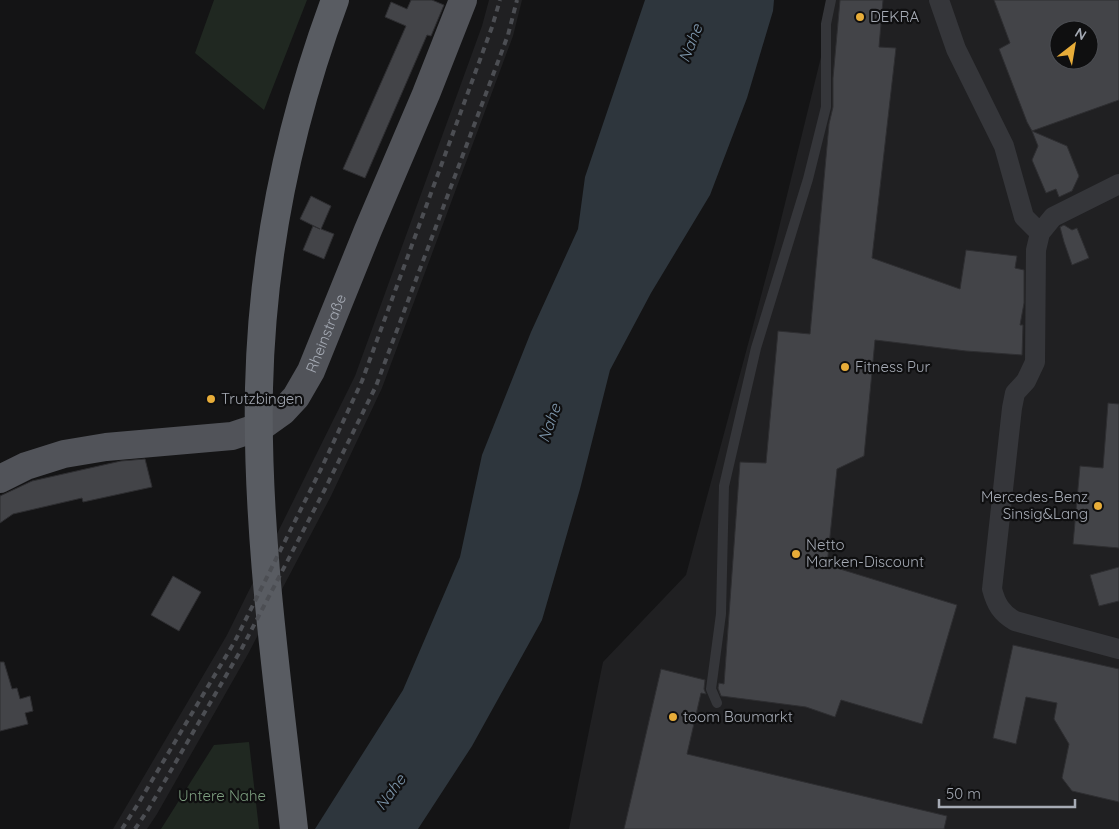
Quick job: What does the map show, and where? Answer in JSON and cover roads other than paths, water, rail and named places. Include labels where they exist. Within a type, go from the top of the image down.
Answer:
[{"type":"highway","points":[[294,829],[270,618],[260,451],[259,387],[265,296],[282,184],[306,86],[335,0]]},
{"type":"main road","name":"Rheinstraße","points":[[0,479],[26,466],[64,454],[106,447],[232,436],[262,426],[283,411],[296,397],[311,371],[458,2]]},
{"type":"street","points":[[939,0],[956,50],[1004,146],[1024,217],[1040,233]]},
{"type":"street","points":[[1119,184],[1053,217],[1040,233],[1036,250],[1035,362],[1026,382],[1015,393],[1012,408],[992,589],[997,605],[1006,616],[1015,621],[1119,649]]},
{"type":"lane","points":[[716,703],[710,690],[721,614],[724,486],[756,348],[808,179],[826,107],[826,24],[831,0]]},
{"type":"water","name":"Nahe","points":[[645,0],[774,0],[773,11],[747,98],[710,195],[651,293],[610,370],[580,489],[542,620],[472,746],[418,829],[315,829],[403,690],[460,557],[482,455],[531,332],[578,229],[585,177]]},
{"type":"railway","points":[[122,829],[235,641],[321,469],[362,381],[492,27],[500,0]]},
{"type":"railway","points":[[135,829],[148,810],[242,648],[324,491],[376,386],[508,35],[517,0]]},
{"type":"place","name":"DEKRA","points":[[860,17]]},
{"type":"place","name":"Fitness Pur","points":[[845,367]]},
{"type":"place","name":"Trutzbingen","points":[[211,399]]},
{"type":"place","name":"Mercedes-Benz Sinsig&Lang","points":[[1098,506]]},
{"type":"place","name":"Netto Marken-Discount","points":[[796,554]]},
{"type":"place","name":"toom Baumarkt","points":[[673,717]]},
{"type":"park label","name":"Untere Nahe","points":[[222,796]]}]
